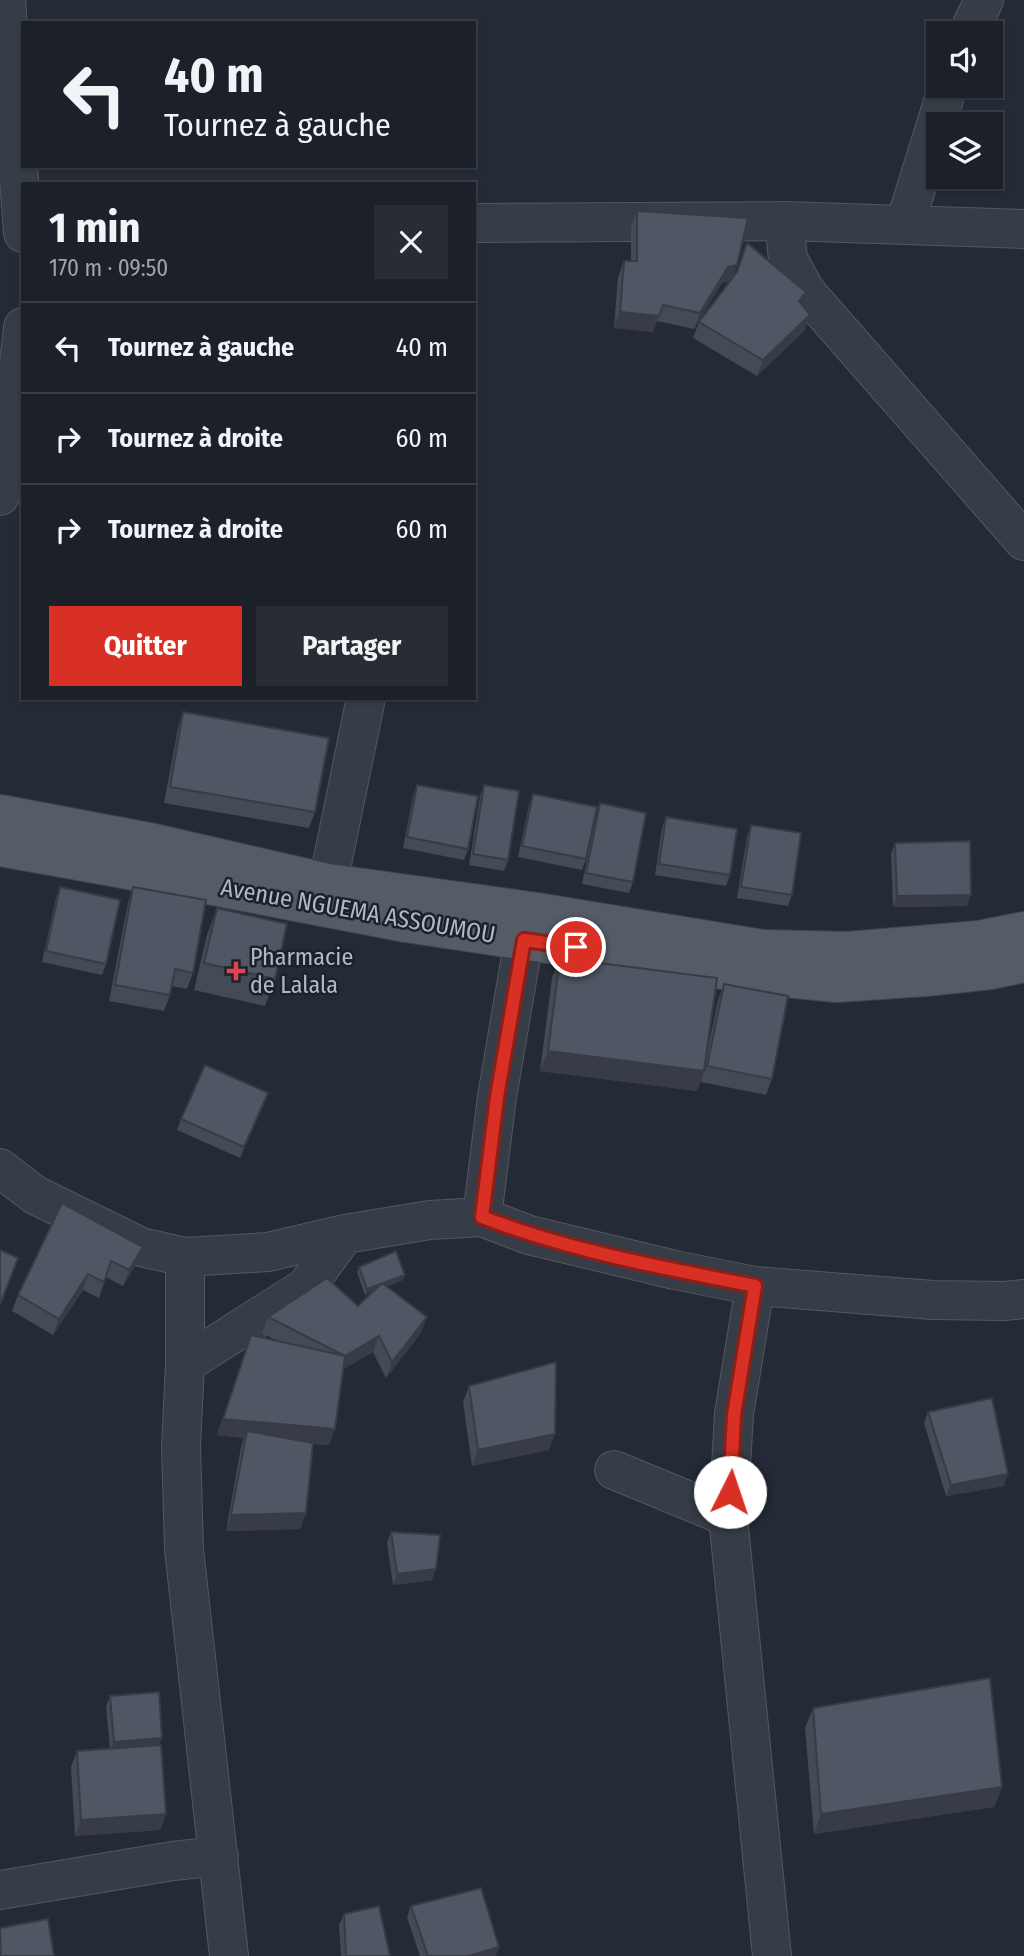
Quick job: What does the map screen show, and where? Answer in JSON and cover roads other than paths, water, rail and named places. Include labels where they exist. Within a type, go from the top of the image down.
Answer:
[{"type":"main road","points":[[0,814],[153,858]]},
{"type":"main road","points":[[0,847],[153,858]]},
{"type":"main road","name":"Avenue NGUEMA ASSOUMOU","points":[[153,858],[537,912],[763,949],[883,949],[979,940],[1024,931]]},
{"type":"main road","name":"Avenue NGUEMA ASSOUMOU","points":[[153,858],[406,923],[756,975],[836,983],[964,973],[1024,963]]},
{"type":"street","points":[[974,21],[984,0]]},
{"type":"street","points":[[5,7],[21,208]]},
{"type":"street","points":[[905,224],[944,98]]},
{"type":"street","points":[[784,221],[788,259],[806,292],[1024,541]]},
{"type":"street","points":[[476,223],[784,221],[1024,229]]},
{"type":"street","points":[[0,496],[21,346]]},
{"type":"street","points":[[328,883],[366,700]]},
{"type":"street","points":[[482,1217],[497,1097],[524,940]]},
{"type":"street","points":[[0,1168],[35,1195],[142,1247],[185,1257],[268,1252],[345,1234],[430,1220],[482,1217],[529,1235],[755,1286],[933,1300],[1024,1299]]},
{"type":"street","points":[[185,1364],[306,1287],[345,1234]]},
{"type":"street","points":[[185,1257],[185,1364],[181,1446],[184,1549],[229,1956]]},
{"type":"street","points":[[755,1286],[734,1415],[728,1517],[772,1956]]},
{"type":"street","points":[[614,1470],[728,1517]]},
{"type":"street","points":[[0,1890],[173,1861],[219,1856]]},
{"type":"place","name":"Pharmacie de Lalala","points":[[236,971]]}]
